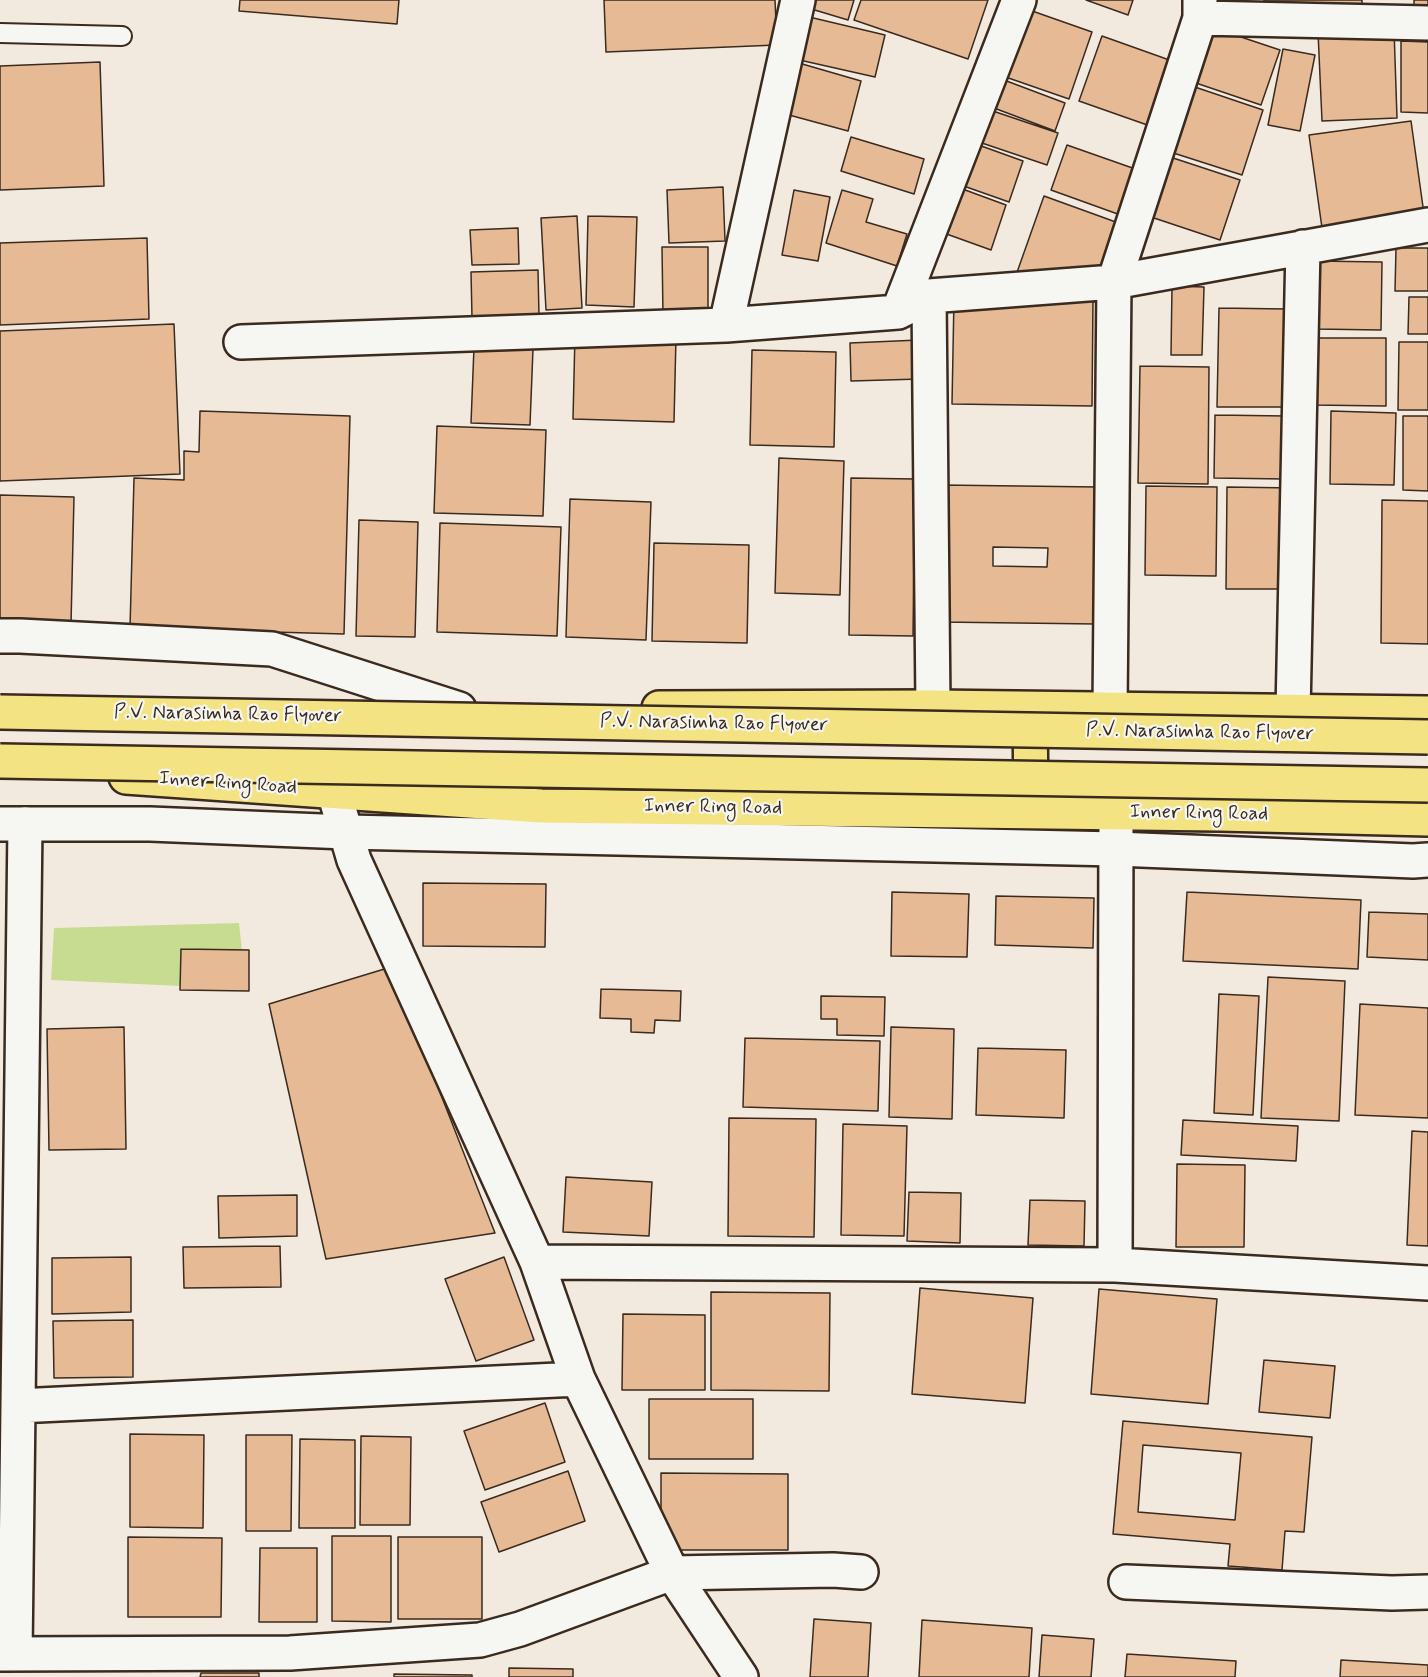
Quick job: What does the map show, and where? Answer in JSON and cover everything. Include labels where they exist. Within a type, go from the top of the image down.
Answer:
[{"type":"main road","points":[[0,704],[459,709],[933,707],[1428,713]]},
{"type":"main road","points":[[1030,709],[1031,812]]},
{"type":"main road","name":"P.V. Narasimha Rao Flyover","points":[[0,711],[1428,737]]},
{"type":"main road","points":[[0,761],[1428,785]]},
{"type":"main road","name":"Inner Ring Road","points":[[0,770],[541,806],[1428,819]]},
{"type":"street","points":[[726,325],[798,0]]},
{"type":"street","points":[[898,312],[1018,0]]},
{"type":"street","points":[[1110,709],[1114,282],[1200,9],[1409,16]]},
{"type":"street","points":[[241,342],[726,325],[898,312],[929,296],[1114,282],[1428,225]]},
{"type":"street","points":[[1293,711],[1303,247]]},
{"type":"street","points":[[929,296],[933,707]]},
{"type":"street","points":[[0,636],[272,649],[459,709]]},
{"type":"street","points":[[334,792],[354,860],[537,1262],[578,1379],[672,1573],[741,1677]]},
{"type":"street","points":[[1115,1265],[1116,813]]},
{"type":"street","points":[[861,1572],[832,1570],[672,1573],[520,1629],[480,1640],[289,1665],[7,1654],[18,1406],[10,1277],[13,824],[150,824],[346,832],[1116,849],[1428,860]]},
{"type":"street","points":[[537,1262],[1115,1265],[1428,1283]]},
{"type":"street","points":[[18,1406],[578,1379]]},
{"type":"street","points":[[1126,1582],[1392,1593],[1428,1592]]},
{"type":"lane","points":[[0,33],[122,36]]},
{"type":"green space","points":[[239,923],[246,989],[51,980],[54,928]]},
{"type":"building","points":[[240,0],[399,0],[397,24],[239,11]]},
{"type":"building","points":[[604,0],[775,0],[777,45],[606,52]]},
{"type":"building","points":[[810,0],[854,0],[848,20],[808,8]]},
{"type":"building","points":[[861,0],[988,0],[968,59],[854,20]]},
{"type":"building","points":[[1086,0],[1133,0],[1128,15]]},
{"type":"building","points":[[1264,0],[1362,0],[1362,6],[1264,5]]},
{"type":"building","points":[[1414,0],[1428,0],[1428,21],[1414,21]]},
{"type":"building","points":[[1018,6],[1092,32],[1069,99],[994,73]]},
{"type":"building","points":[[805,16],[885,35],[875,77],[795,59]]},
{"type":"building","points":[[1205,25],[1280,50],[1261,105],[1187,80]]},
{"type":"building","points":[[1394,29],[1397,118],[1322,121],[1318,32]]},
{"type":"building","points":[[1102,36],[1175,62],[1153,127],[1079,101]]},
{"type":"building","points":[[1401,41],[1428,42],[1428,113],[1401,112]]},
{"type":"building","points":[[1283,49],[1315,55],[1300,131],[1268,125]]},
{"type":"building","points":[[792,61],[861,81],[848,131],[778,112]]},
{"type":"building","points":[[100,62],[104,186],[0,190],[0,66]]},
{"type":"building","points":[[996,77],[1065,103],[1055,131],[986,105]]},
{"type":"building","points":[[1183,83],[1263,110],[1242,175],[1161,149]]},
{"type":"building","points":[[984,108],[1058,133],[1047,165],[973,140]]},
{"type":"building","points":[[1411,121],[1424,214],[1322,228],[1309,135]]},
{"type":"building","points":[[851,137],[924,159],[914,194],[841,171]]},
{"type":"building","points":[[973,143],[1023,161],[1009,202],[958,184]]},
{"type":"building","points":[[1067,145],[1141,171],[1126,217],[1051,190]]},
{"type":"building","points":[[1161,154],[1240,180],[1220,240],[1142,214]]},
{"type":"building","points":[[723,187],[725,241],[669,243],[667,190]]},
{"type":"building","points":[[957,187],[1006,205],[991,250],[941,232]]},
{"type":"building","points":[[794,190],[830,197],[818,261],[782,255]]},
{"type":"building","points":[[842,190],[873,199],[866,222],[907,234],[897,266],[826,243]]},
{"type":"building","points":[[1044,196],[1124,225],[1106,274],[1086,267],[1083,273],[1015,278]]},
{"type":"building","points":[[577,216],[582,308],[546,310],[541,218]]},
{"type":"building","points":[[588,216],[637,217],[634,307],[586,305]]},
{"type":"building","points":[[518,228],[519,264],[472,265],[470,230]]},
{"type":"building","points":[[147,238],[149,319],[0,325],[0,243]]},
{"type":"building","points":[[662,247],[708,247],[708,316],[663,316]]},
{"type":"building","points":[[1396,248],[1428,248],[1428,291],[1395,291]]},
{"type":"building","points":[[1316,261],[1382,262],[1381,330],[1315,329]]},
{"type":"building","points":[[538,270],[539,316],[472,318],[471,272]]},
{"type":"building","points":[[1172,286],[1204,287],[1202,355],[1171,355]]},
{"type":"building","points":[[1409,297],[1428,297],[1428,334],[1408,334]]},
{"type":"building","points":[[954,298],[1093,300],[1092,406],[952,404]]},
{"type":"building","points":[[1219,308],[1286,309],[1285,407],[1217,407]]},
{"type":"building","points":[[174,324],[180,474],[0,481],[0,331]]},
{"type":"building","points":[[575,334],[676,337],[674,422],[573,419]]},
{"type":"building","points":[[1313,338],[1386,338],[1386,406],[1312,405]]},
{"type":"building","points":[[919,340],[920,379],[851,381],[850,343]]},
{"type":"building","points":[[1399,342],[1428,342],[1428,410],[1398,410]]},
{"type":"building","points":[[474,347],[533,349],[530,425],[471,423]]},
{"type":"building","points":[[752,350],[836,352],[834,447],[750,445]]},
{"type":"building","points":[[1140,366],[1209,367],[1208,484],[1138,483]]},
{"type":"building","points":[[200,411],[350,416],[344,634],[130,628],[134,478],[184,480],[184,451],[199,452]]},
{"type":"building","points":[[1331,411],[1396,413],[1394,485],[1330,484]]},
{"type":"building","points":[[1215,415],[1286,416],[1285,479],[1214,478]]},
{"type":"building","points":[[1403,416],[1428,416],[1428,491],[1403,490]]},
{"type":"building","points":[[437,426],[546,430],[543,516],[434,513]]},
{"type":"building","points":[[779,458],[844,461],[840,595],[775,593]]},
{"type":"building","points":[[851,478],[915,479],[913,636],[849,635]]},
{"type":"building","points":[[941,485],[1098,487],[1096,624],[939,622]],"holes":[[[993,547],[1048,548],[1047,567],[993,566]]]},
{"type":"building","points":[[1146,486],[1217,487],[1216,576],[1145,575]]},
{"type":"building","points":[[1227,487],[1295,488],[1293,589],[1226,589]]},
{"type":"building","points":[[0,495],[74,497],[71,624],[0,622]]},
{"type":"building","points":[[570,499],[651,502],[646,640],[566,637]]},
{"type":"building","points":[[1382,500],[1428,501],[1428,644],[1381,643]]},
{"type":"building","points":[[359,520],[418,522],[415,637],[356,636]]},
{"type":"building","points":[[440,523],[561,527],[557,636],[437,632]]},
{"type":"building","points":[[654,543],[749,545],[747,643],[652,641]]},
{"type":"building","points":[[423,883],[546,884],[545,947],[423,946]]},
{"type":"building","points":[[892,892],[969,894],[967,957],[891,956]]},
{"type":"building","points":[[1187,892],[1361,900],[1358,969],[1183,961]]},
{"type":"building","points":[[996,896],[1094,898],[1093,948],[995,945]]},
{"type":"building","points":[[1369,912],[1428,914],[1428,960],[1367,957]]},
{"type":"building","points":[[181,949],[249,950],[249,991],[180,990]]},
{"type":"building","points":[[391,967],[495,1233],[326,1259],[269,1004]]},
{"type":"building","points":[[1268,977],[1345,981],[1339,1121],[1261,1118]]},
{"type":"building","points":[[601,989],[681,991],[680,1021],[655,1020],[654,1033],[631,1032],[631,1019],[600,1018]]},
{"type":"building","points":[[1219,994],[1259,996],[1253,1115],[1214,1113]]},
{"type":"building","points":[[821,996],[885,997],[884,1036],[837,1035],[837,1019],[821,1019]]},
{"type":"building","points":[[1360,1004],[1428,1008],[1428,1118],[1355,1115]]},
{"type":"building","points":[[124,1027],[126,1149],[49,1150],[47,1029]]},
{"type":"building","points":[[891,1027],[954,1029],[952,1119],[889,1117]]},
{"type":"building","points":[[745,1038],[880,1041],[878,1111],[743,1107]]},
{"type":"building","points":[[978,1048],[1066,1050],[1064,1118],[976,1115]]},
{"type":"building","points":[[729,1118],[816,1119],[814,1237],[728,1236]]},
{"type":"building","points":[[1183,1120],[1298,1126],[1296,1161],[1181,1155]]},
{"type":"building","points":[[843,1124],[907,1126],[904,1236],[841,1235]]},
{"type":"building","points":[[1412,1131],[1428,1132],[1428,1246],[1407,1245]]},
{"type":"building","points":[[1177,1164],[1245,1165],[1244,1247],[1176,1247]]},
{"type":"building","points":[[566,1177],[652,1182],[649,1236],[563,1232]]},
{"type":"building","points":[[909,1192],[961,1193],[960,1243],[907,1241]]},
{"type":"building","points":[[297,1195],[297,1236],[219,1238],[218,1196]]},
{"type":"building","points":[[1030,1200],[1085,1201],[1084,1246],[1028,1245]]},
{"type":"building","points":[[280,1246],[281,1287],[184,1288],[183,1247]]},
{"type":"building","points":[[131,1257],[131,1312],[52,1314],[52,1258]]},
{"type":"building","points":[[504,1257],[534,1340],[476,1361],[445,1279]]},
{"type":"building","points":[[920,1288],[1033,1298],[1025,1403],[912,1394]]},
{"type":"building","points":[[1099,1289],[1217,1299],[1208,1404],[1091,1394]]},
{"type":"building","points":[[711,1292],[830,1293],[829,1391],[711,1390]]},
{"type":"building","points":[[623,1314],[705,1315],[705,1390],[622,1390]]},
{"type":"building","points":[[133,1320],[133,1377],[54,1378],[53,1321]]},
{"type":"building","points":[[1264,1360],[1335,1366],[1330,1418],[1259,1412]]},
{"type":"building","points":[[649,1399],[753,1399],[753,1459],[649,1459]]},
{"type":"building","points":[[545,1403],[565,1462],[485,1490],[464,1431]]},
{"type":"building","points":[[1123,1421],[1312,1437],[1304,1532],[1285,1531],[1282,1570],[1228,1566],[1230,1544],[1113,1534]],"holes":[[[1143,1445],[1241,1453],[1235,1520],[1138,1512]]]},
{"type":"building","points":[[130,1434],[204,1435],[203,1528],[130,1527]]},
{"type":"building","points":[[246,1435],[292,1435],[291,1531],[246,1531]]},
{"type":"building","points":[[361,1436],[411,1437],[410,1525],[360,1525]]},
{"type":"building","points":[[300,1439],[355,1440],[355,1528],[299,1528]]},
{"type":"building","points":[[568,1471],[585,1521],[499,1552],[481,1502]]},
{"type":"building","points":[[661,1473],[788,1474],[788,1550],[661,1550]]},
{"type":"building","points":[[332,1536],[391,1536],[391,1622],[332,1621]]},
{"type":"building","points":[[128,1537],[222,1538],[221,1617],[128,1617]]},
{"type":"building","points":[[398,1537],[482,1537],[482,1619],[398,1619]]},
{"type":"building","points":[[260,1548],[317,1548],[317,1622],[259,1622]]},
{"type":"building","points":[[814,1619],[871,1623],[868,1677],[810,1677]]},
{"type":"building","points":[[922,1620],[1032,1628],[1029,1677],[919,1677]]},
{"type":"building","points":[[1042,1635],[1094,1639],[1091,1677],[1039,1677]]},
{"type":"building","points":[[1127,1654],[1236,1661],[1235,1677],[1125,1677]]},
{"type":"building","points":[[1341,1660],[1428,1665],[1428,1677],[1340,1677]]},
{"type":"building","points":[[509,1668],[573,1669],[573,1677],[509,1677]]},
{"type":"building","points":[[201,1673],[259,1673],[259,1677],[200,1677]]},
{"type":"building","points":[[394,1674],[472,1675],[472,1677],[394,1677]]}]
